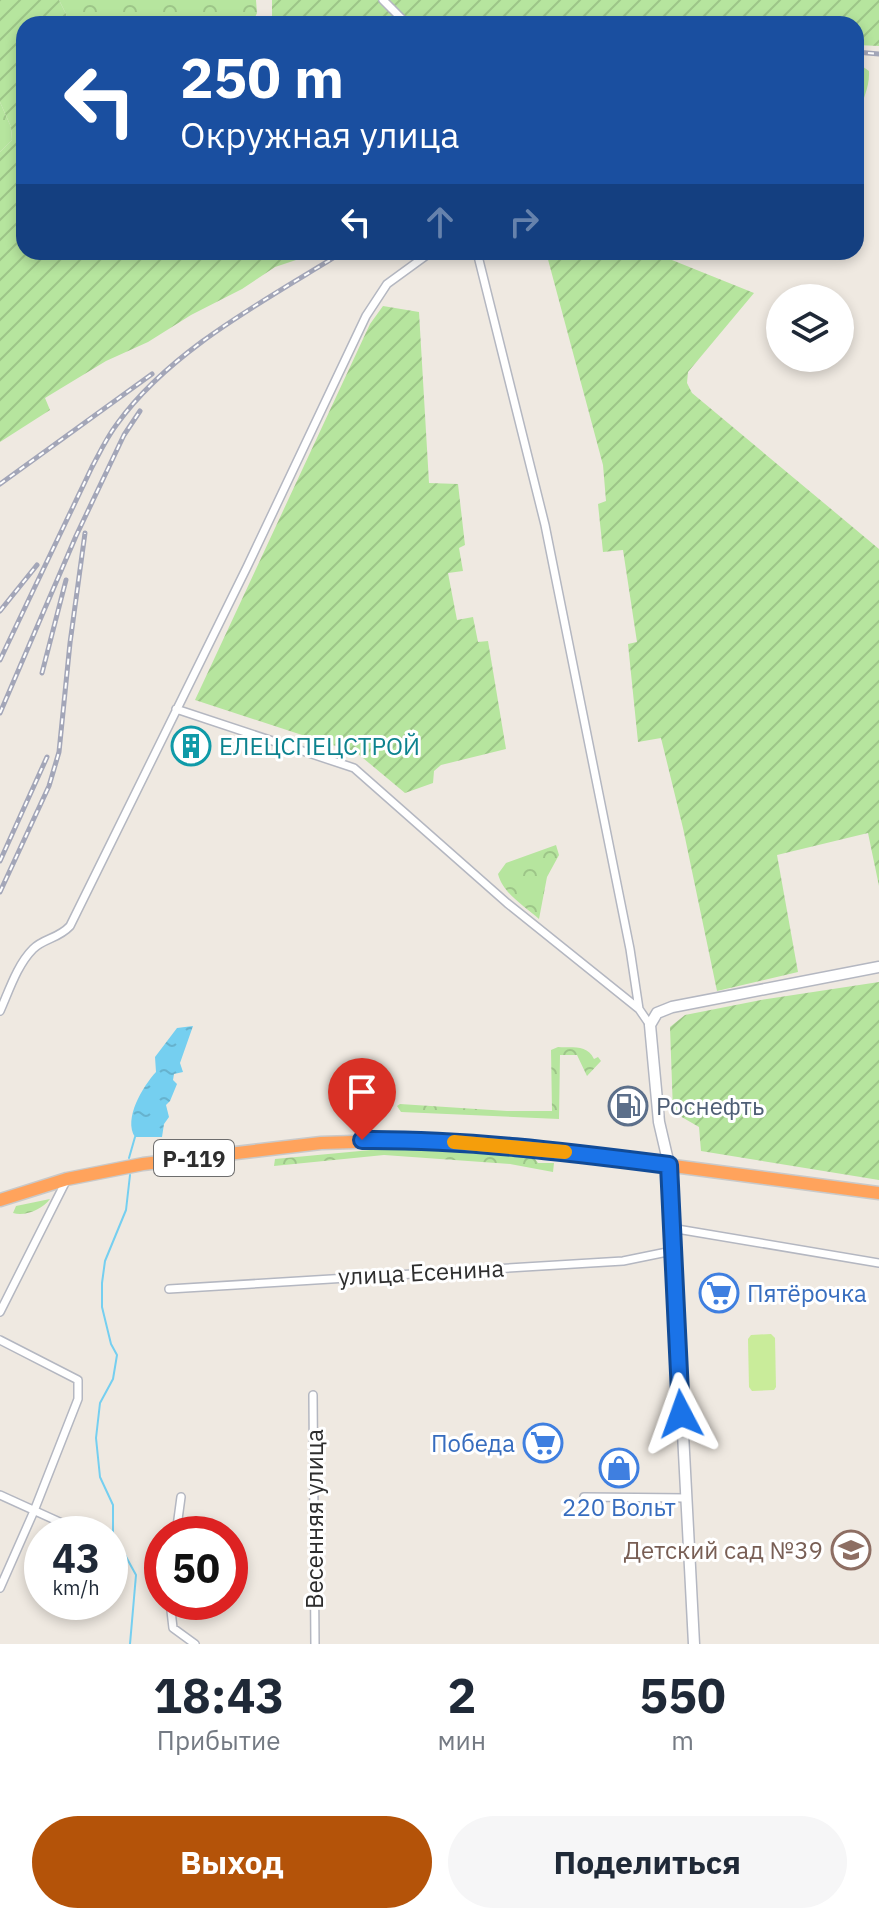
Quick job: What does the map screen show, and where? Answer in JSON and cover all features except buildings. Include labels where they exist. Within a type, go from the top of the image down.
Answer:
[{"type":"highway","name":"Р-119","points":[[0,1200],[67,1179],[143,1164],[362,1140],[419,1140],[544,1149],[879,1193]]},
{"type":"main road","points":[[694,1644],[669,1165],[659,1122],[650,1025],[657,1013],[672,1007],[879,967]]},
{"type":"street","points":[[383,0],[399,16]]},
{"type":"street","points":[[0,1011],[21,966],[34,948],[62,935],[70,926],[247,567],[366,316],[387,284],[420,260]]},
{"type":"street","points":[[479,260],[545,525],[630,949],[639,1009]]},
{"type":"street","points":[[176,709],[354,768],[507,903],[639,1009],[650,1025]]},
{"type":"street","points":[[0,1311],[67,1179]]},
{"type":"street","points":[[671,1228],[879,1263]]},
{"type":"street","name":"улица Есенина","points":[[169,1289],[623,1261],[672,1251]]},
{"type":"street","points":[[0,1340],[78,1380],[78,1399],[0,1588]]},
{"type":"street","name":"Весенняя улица","points":[[313,1395],[315,1644]]},
{"type":"street","points":[[0,1495],[45,1516]]},
{"type":"street","points":[[178,1516],[181,1497]]},
{"type":"street","points":[[583,1503],[584,1497],[687,1498]]},
{"type":"street","points":[[172,1620],[173,1628],[195,1644]]},
{"type":"green space","points":[[0,0],[59,0],[67,16],[16,16],[16,260],[296,260],[275,267],[242,289],[191,315],[148,342],[106,361],[45,398],[50,410],[0,442],[0,152],[12,140],[11,127],[0,102]]},
{"type":"green space","points":[[59,0],[256,0],[257,13],[256,16],[67,16]]},
{"type":"green space","points":[[272,0],[879,0],[879,46],[864,45],[864,16],[272,16]]},
{"type":"green space","points":[[864,68],[869,71],[864,98]]},
{"type":"green space","points":[[0,102],[11,127],[12,140],[0,152]]},
{"type":"green space","points":[[548,260],[672,260],[754,293],[688,372],[687,383],[692,393],[879,549],[879,886],[868,833],[777,855],[798,972],[717,991],[661,738],[638,742],[628,644],[637,642],[623,550],[603,552],[598,504],[606,501],[603,465]]},
{"type":"green space","points":[[383,306],[419,312],[429,483],[458,484],[465,545],[459,548],[463,571],[448,573],[457,620],[473,617],[478,642],[488,641],[506,749],[441,765],[434,771],[433,783],[405,793],[357,753],[195,700],[370,324]]},
{"type":"green space","points":[[556,845],[559,855],[547,877],[539,919],[509,894],[498,874],[506,863]]},
{"type":"green space","points":[[879,982],[879,1180],[701,1151],[699,1127],[673,1112],[670,1027],[685,1015]]},
{"type":"green space","points":[[558,1047],[583,1049],[601,1061],[587,1076],[577,1055],[560,1055],[559,1119],[401,1112],[397,1106],[552,1111],[551,1050]]},
{"type":"green space","points":[[392,1148],[533,1156],[538,1163],[554,1163],[553,1172],[510,1164],[384,1155],[274,1166],[275,1159]]},
{"type":"green space","points":[[50,1199],[33,1211],[13,1213],[16,1206]]},
{"type":"green space","points":[[771,1334],[775,1338],[776,1387],[774,1390],[752,1391],[749,1387],[748,1339],[751,1335]]},
{"type":"water","points":[[193,1026],[180,1063],[183,1072],[174,1074],[173,1080],[177,1084],[166,1105],[169,1117],[164,1124],[162,1137],[135,1137],[131,1121],[133,1112],[140,1094],[156,1072],[155,1057],[177,1028]]},
{"type":"waterway","points":[[129,1158],[135,1137]]},
{"type":"waterway","points":[[130,1175],[126,1210],[105,1261],[102,1283],[102,1307],[111,1344],[117,1355],[113,1379],[100,1403],[96,1438],[100,1477],[113,1505],[113,1533],[136,1575],[130,1644]]},
{"type":"railway","points":[[864,53],[879,54]]},
{"type":"railway","points":[[0,660],[92,467],[113,429],[139,397],[164,372],[221,328],[330,260]]},
{"type":"railway","points":[[0,484],[152,374]]},
{"type":"railway","points":[[0,713],[76,536],[124,435],[140,411]]},
{"type":"railway","points":[[0,892],[49,786],[59,752],[85,533]]},
{"type":"railway","points":[[0,611],[37,565]]},
{"type":"railway","points":[[42,673],[66,580]]},
{"type":"railway","points":[[0,861],[47,757]]},
{"type":"slow traffic","points":[[454,1142],[565,1152]]},
{"type":"place","name":"ЕЛЕЦСПЕЦСТРОЙ","points":[[191,746]]},
{"type":"place","name":"Роснефть","points":[[628,1106]]},
{"type":"place","name":"Пятёрочка","points":[[719,1293]]},
{"type":"place","name":"Победа","points":[[543,1443]]},
{"type":"place","name":"220 Вольт","points":[[619,1468]]},
{"type":"place","name":"Детский сад №39","points":[[851,1550]]},
{"type":"route","points":[[362,1140],[419,1140],[544,1149],[669,1165],[681,1414]]}]
